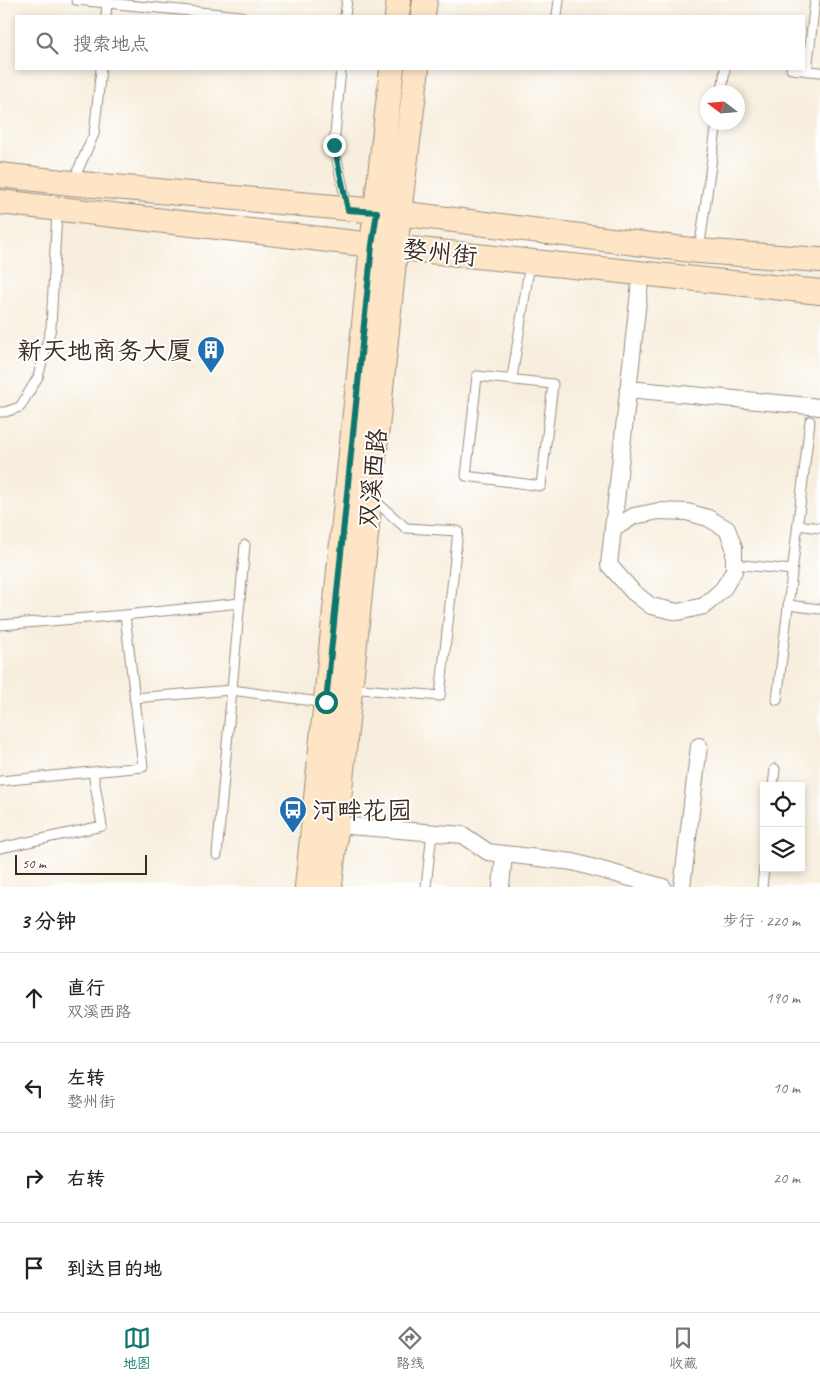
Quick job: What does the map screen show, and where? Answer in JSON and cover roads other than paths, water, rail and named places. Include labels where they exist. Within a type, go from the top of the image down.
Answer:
[{"type":"main road","points":[[397,15],[399,0]]},
{"type":"main road","points":[[423,15],[425,0]]},
{"type":"main road","name":"双溪西路","points":[[330,887],[396,247],[388,212],[392,70]]},
{"type":"main road","name":"双溪西路","points":[[307,887],[372,245],[388,212],[417,70]]},
{"type":"main road","name":"婺州街","points":[[0,175],[348,210],[388,212],[699,251],[820,260]]},
{"type":"main road","name":"婺州街","points":[[0,202],[372,245],[820,292]]},
{"type":"street","points":[[613,529],[634,516],[658,511],[687,512],[708,518],[727,529],[734,548],[734,571],[722,589],[704,606],[678,612],[651,606],[633,592],[609,565],[641,273]]},
{"type":"street","points":[[628,389],[820,407]]},
{"type":"street","points":[[682,887],[699,746]]},
{"type":"street","points":[[336,825],[463,835],[488,852],[573,862],[663,887]]},
{"type":"street","points":[[501,887],[504,854]]},
{"type":"lane","points":[[76,0],[231,15]]},
{"type":"lane","points":[[345,15],[346,0]]},
{"type":"lane","points":[[558,15],[560,0]]},
{"type":"lane","points":[[815,0],[807,70],[820,72]]},
{"type":"lane","points":[[106,15],[107,2]]},
{"type":"lane","points":[[71,183],[94,134],[101,70]]},
{"type":"lane","points":[[341,70],[334,145],[348,210]]},
{"type":"lane","points":[[723,85],[725,70]]},
{"type":"lane","points":[[699,251],[716,130]]},
{"type":"lane","points":[[0,412],[20,407],[38,377],[51,328],[57,209]]},
{"type":"lane","points":[[512,378],[530,262]]},
{"type":"lane","points":[[477,376],[512,378],[553,384],[541,486],[466,476],[477,376]]},
{"type":"lane","points":[[777,700],[810,421]]},
{"type":"lane","points":[[350,688],[440,696],[458,531],[406,528],[370,496]]},
{"type":"lane","points":[[798,525],[820,528]]},
{"type":"lane","points":[[217,855],[246,545]]},
{"type":"lane","points":[[734,564],[792,570]]},
{"type":"lane","points":[[0,625],[240,603]]},
{"type":"lane","points":[[788,605],[820,608]]},
{"type":"lane","points":[[0,781],[142,767],[125,615]]},
{"type":"lane","points":[[134,698],[232,690],[326,702]]},
{"type":"lane","points":[[773,782],[775,769]]},
{"type":"lane","points":[[0,848],[102,826],[93,772]]},
{"type":"lane","points":[[426,887],[432,832]]},
{"type":"lane","points":[[762,887],[764,872]]},
{"type":"place","name":"新天地商务大厦","points":[[211,374]]},
{"type":"place","name":"河畔花园","points":[[293,834]]}]
